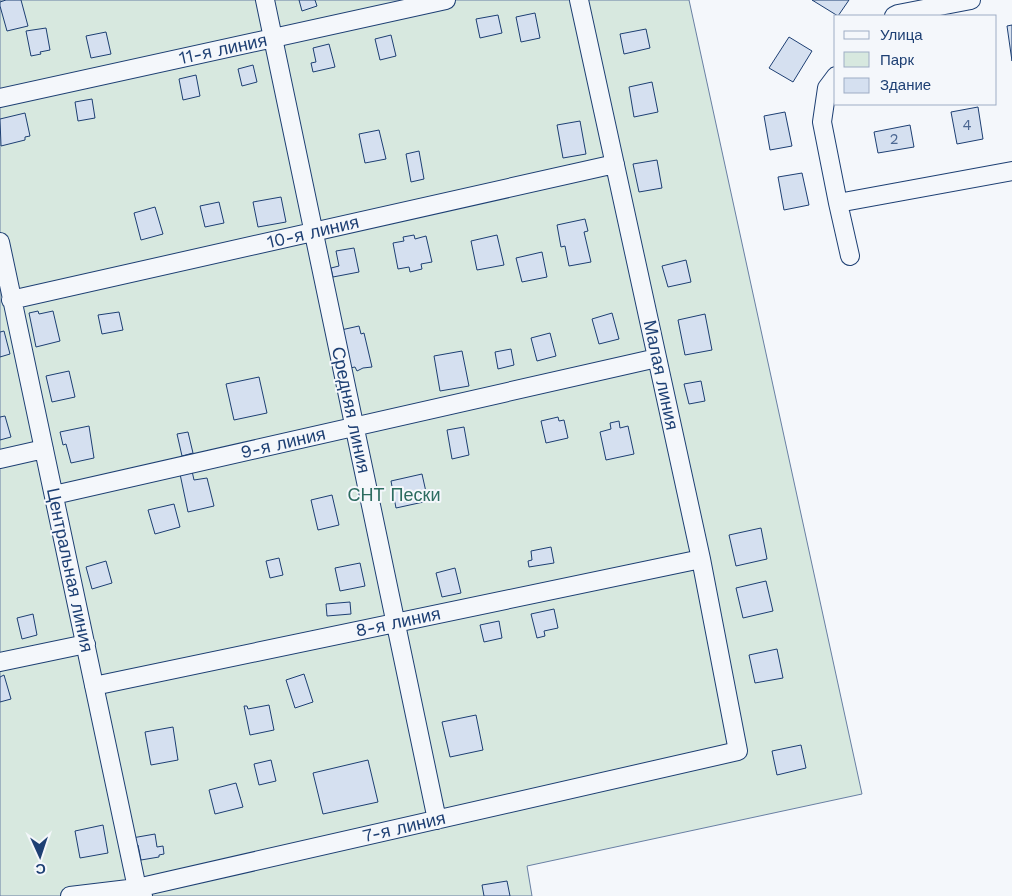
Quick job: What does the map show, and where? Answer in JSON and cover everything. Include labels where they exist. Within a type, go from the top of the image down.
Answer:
[{"type":"street","name":"Средняя линия","points":[[265,0],[437,820]]},
{"type":"street","name":"11-я линия","points":[[0,98],[446,0]]},
{"type":"street","name":"Малая линия","points":[[579,0],[701,559],[738,751]]},
{"type":"street","points":[[896,15],[972,0]]},
{"type":"street","points":[[834,79],[827,88],[822,122],[850,256]]},
{"type":"street","name":"10-я линия","points":[[11,300],[615,164]]},
{"type":"street","points":[[838,203],[1012,171]]},
{"type":"street","name":"Центральная линия","points":[[1,253],[140,892]]},
{"type":"street","name":"9-я линия","points":[[54,495],[657,358]]},
{"type":"street","points":[[0,459],[44,449]]},
{"type":"street","name":"8-я линия","points":[[94,686],[701,559]]},
{"type":"street","points":[[0,662],[86,644]]},
{"type":"street","name":"7-я линия","points":[[70,896],[140,892],[437,820],[738,751]]},
{"type":"green space","name":"СНТ Пески","points":[[0,0],[689,0],[862,794],[527,866],[532,896],[0,896]]},
{"type":"building","points":[[21,0],[28,26],[7,31],[0,6],[0,2]]},
{"type":"building","points":[[299,0],[315,0],[317,6],[302,11]]},
{"type":"building","points":[[812,0],[849,0],[839,15]]},
{"type":"building","points":[[535,13],[540,38],[521,42],[516,17]]},
{"type":"building","points":[[498,15],[502,33],[480,38],[476,19]]},
{"type":"building","points":[[1012,25],[1012,61],[1007,26]]},
{"type":"building","points":[[46,28],[50,50],[31,56],[26,31]]},
{"type":"building","points":[[646,29],[650,48],[624,54],[620,34]]},
{"type":"building","points":[[106,32],[111,54],[91,58],[86,36]]},
{"type":"building","points":[[391,35],[396,56],[380,60],[375,39]]},
{"type":"building","points":[[789,37],[812,51],[793,82],[769,68]]},
{"type":"building","points":[[329,44],[335,67],[313,72],[311,63],[316,62],[313,48]]},
{"type":"building","points":[[253,65],[257,82],[242,86],[238,69]]},
{"type":"building","points":[[196,75],[200,96],[183,100],[179,79]]},
{"type":"building","points":[[652,82],[658,112],[634,117],[629,87]]},
{"type":"building","points":[[92,99],[95,118],[78,121],[75,102]]},
{"type":"building","points":[[978,107],[983,139],[957,144],[951,112]]},
{"type":"building","points":[[785,112],[792,146],[770,150],[764,116]]},
{"type":"building","points":[[25,113],[30,136],[25,137],[25,140],[1,146],[0,119]]},
{"type":"building","points":[[580,121],[586,154],[563,158],[557,125]]},
{"type":"building","points":[[910,125],[914,147],[878,153],[874,132]]},
{"type":"building","points":[[379,130],[386,159],[365,163],[359,134]]},
{"type":"building","points":[[419,151],[424,179],[411,182],[406,154]]},
{"type":"building","points":[[657,160],[662,188],[639,192],[633,164]]},
{"type":"building","points":[[802,173],[809,205],[784,210],[778,177]]},
{"type":"building","points":[[281,197],[286,222],[258,227],[253,202]]},
{"type":"building","points":[[219,202],[224,223],[205,227],[200,206]]},
{"type":"building","points":[[155,207],[163,234],[141,240],[134,213]]},
{"type":"building","points":[[585,219],[588,231],[584,232],[591,262],[569,266],[565,246],[561,247],[557,225]]},
{"type":"building","points":[[414,235],[415,239],[426,236],[432,262],[421,264],[422,269],[410,272],[409,267],[398,269],[393,243],[404,241],[403,237]]},
{"type":"building","points":[[497,235],[504,265],[477,270],[471,241]]},
{"type":"building","points":[[354,248],[359,272],[333,277],[331,268],[339,266],[336,251]]},
{"type":"building","points":[[542,252],[547,277],[522,282],[516,258]]},
{"type":"building","points":[[686,260],[691,282],[668,287],[662,266]]},
{"type":"building","points":[[38,311],[39,314],[53,311],[60,341],[36,347],[29,313]]},
{"type":"building","points":[[119,312],[123,330],[102,334],[98,315]]},
{"type":"building","points":[[612,313],[619,339],[599,344],[592,319]]},
{"type":"building","points":[[705,314],[712,350],[685,355],[678,320]]},
{"type":"building","points":[[359,326],[361,334],[364,333],[372,367],[357,371],[355,367],[350,368],[341,330]]},
{"type":"building","points":[[4,331],[10,354],[0,357],[0,332]]},
{"type":"building","points":[[550,333],[556,356],[537,361],[531,338]]},
{"type":"building","points":[[511,349],[514,365],[498,369],[495,352]]},
{"type":"building","points":[[462,351],[469,386],[440,391],[434,356]]},
{"type":"building","points":[[69,371],[75,397],[52,402],[46,376]]},
{"type":"building","points":[[259,377],[267,413],[234,420],[226,384]]},
{"type":"building","points":[[701,381],[705,401],[689,404],[684,384]]},
{"type":"building","points":[[5,416],[11,437],[0,440],[0,417]]},
{"type":"building","points":[[558,417],[559,421],[564,420],[568,438],[546,443],[541,421]]},
{"type":"building","points":[[619,421],[620,428],[628,426],[634,454],[606,460],[600,432],[611,429],[610,423]]},
{"type":"building","points":[[89,426],[94,458],[71,463],[66,444],[63,445],[60,432]]},
{"type":"building","points":[[464,427],[469,455],[452,459],[447,430]]},
{"type":"building","points":[[188,432],[193,453],[182,456],[177,434]]},
{"type":"building","points":[[192,471],[194,480],[207,478],[214,506],[188,512],[180,474]]},
{"type":"building","points":[[422,474],[428,501],[396,508],[391,481]]},
{"type":"building","points":[[332,495],[339,525],[318,530],[311,500]]},
{"type":"building","points":[[174,504],[180,527],[155,534],[148,510]]},
{"type":"building","points":[[761,528],[767,559],[736,566],[729,535]]},
{"type":"building","points":[[551,547],[554,563],[529,567],[528,561],[532,560],[531,551]]},
{"type":"building","points":[[279,558],[283,575],[270,578],[266,561]]},
{"type":"building","points":[[106,561],[112,583],[92,589],[86,567]]},
{"type":"building","points":[[360,563],[365,586],[340,591],[335,568]]},
{"type":"building","points":[[455,568],[461,593],[442,597],[436,573]]},
{"type":"building","points":[[766,581],[773,611],[743,618],[736,588]]},
{"type":"building","points":[[350,602],[351,614],[327,616],[326,604]]},
{"type":"building","points":[[554,609],[558,628],[544,631],[545,636],[537,638],[531,614]]},
{"type":"building","points":[[33,614],[37,635],[22,639],[17,618]]},
{"type":"building","points":[[499,621],[502,638],[484,642],[480,625]]},
{"type":"building","points":[[777,649],[783,678],[755,683],[749,655]]},
{"type":"building","points":[[304,674],[313,702],[295,708],[286,680]]},
{"type":"building","points":[[4,675],[11,699],[0,702],[0,677]]},
{"type":"building","points":[[269,705],[274,730],[250,735],[244,706],[247,706],[248,709]]},
{"type":"building","points":[[476,715],[483,750],[450,757],[442,722]]},
{"type":"building","points":[[173,727],[178,760],[151,765],[145,732]]},
{"type":"building","points":[[801,745],[806,768],[777,775],[772,751]]},
{"type":"building","points":[[271,760],[276,781],[259,785],[254,764]]},
{"type":"building","points":[[368,760],[378,802],[323,814],[313,773]]},
{"type":"building","points":[[236,783],[243,807],[215,814],[209,790]]},
{"type":"building","points":[[103,825],[108,853],[80,858],[75,831]]},
{"type":"building","points":[[155,834],[157,847],[163,846],[164,854],[159,855],[159,857],[141,860],[138,845],[134,846],[132,838]]},
{"type":"building","points":[[507,881],[510,896],[484,896],[482,885]]}]
